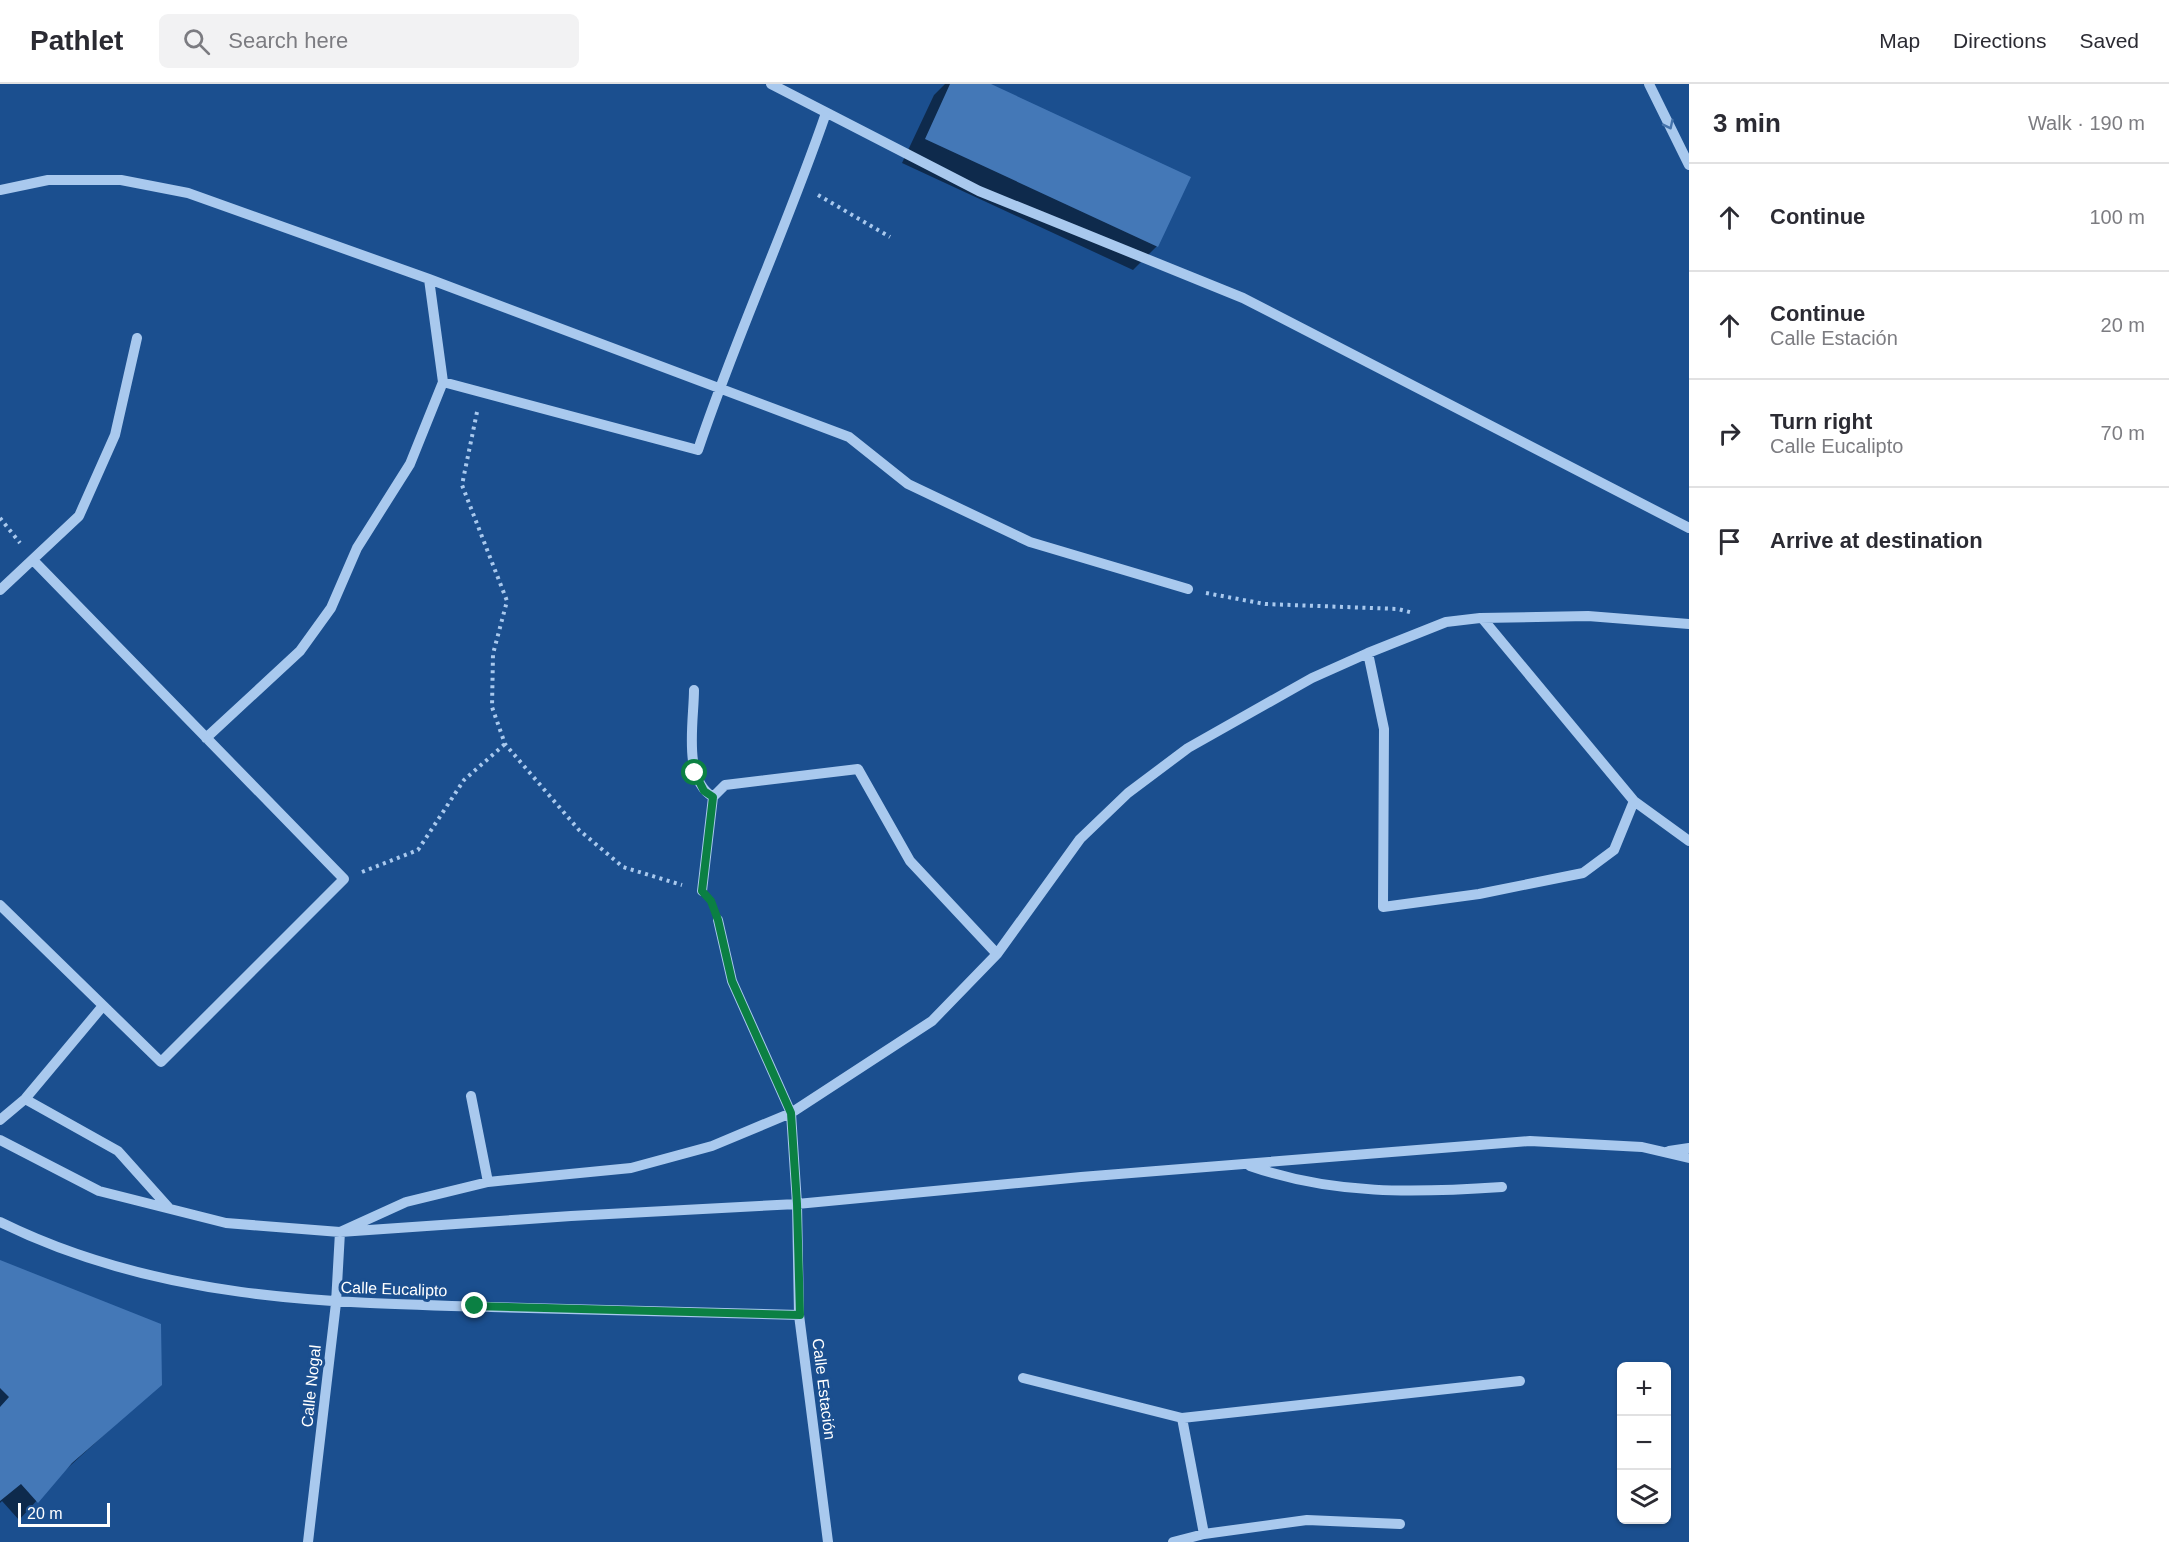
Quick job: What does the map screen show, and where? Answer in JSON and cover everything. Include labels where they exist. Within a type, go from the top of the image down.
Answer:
[{"type":"street","points":[[771,84],[979,191],[1243,298],[1689,528]]},
{"type":"street","points":[[1649,84],[1689,165]]},
{"type":"street","points":[[443,382],[698,450],[719,388],[801,186],[826,113]]},
{"type":"street","points":[[0,190],[48,180],[121,180],[188,193],[429,279],[849,437],[908,484],[1030,542],[1188,589]]},
{"type":"street","points":[[206,738],[300,651],[331,609],[357,549],[410,464],[443,382],[429,279]]},
{"type":"street","points":[[0,590],[79,516],[115,435],[137,338]]},
{"type":"street","points":[[0,904],[102,1007],[161,1062],[344,879],[33,560]]},
{"type":"street","points":[[340,1233],[406,1202],[488,1182],[631,1168],[712,1146],[791,1113],[932,1021],[997,954],[1080,839],[1128,794],[1188,748],[1312,678],[1446,622],[1482,618],[1588,616],[1689,624]]},
{"type":"street","points":[[1482,618],[1634,801],[1689,841]]},
{"type":"street","points":[[1368,653],[1384,729],[1383,907],[1479,894],[1583,873],[1614,850],[1634,801]]},
{"type":"street","points":[[694,690],[695,773],[704,791],[713,797]]},
{"type":"street","points":[[702,891],[713,797],[725,785],[858,769],[910,861],[997,954]]},
{"type":"street","points":[[718,920],[732,981],[791,1113]]},
{"type":"street","points":[[0,1120],[25,1099],[102,1007]]},
{"type":"street","points":[[471,1096],[488,1182]]},
{"type":"street","points":[[25,1099],[118,1151],[170,1209]]},
{"type":"street","name":"Calle Estación","points":[[791,1113],[797,1204],[800,1315],[828,1542]]},
{"type":"street","points":[[0,1140],[99,1191],[226,1223],[340,1233],[571,1216],[797,1204],[1530,1141],[1642,1147],[1689,1158]]},
{"type":"street","points":[[1665,1152],[1689,1148]]},
{"type":"street","points":[[1246,1164],[1290,1180],[1339,1188],[1393,1191],[1502,1187]]},
{"type":"street","name":"Calle Eucalipto","points":[[0,1222],[108,1266],[186,1284],[336,1303],[800,1315]]},
{"type":"street","name":"Calle Nogal","points":[[308,1542],[336,1303],[340,1233]]},
{"type":"street","points":[[1023,1378],[1182,1418],[1520,1381]]},
{"type":"street","points":[[1182,1418],[1204,1534]]},
{"type":"street","points":[[1173,1542],[1204,1534],[1307,1520],[1400,1524]]},
{"type":"path","points":[[801,186],[890,237]]},
{"type":"path","points":[[481,393],[462,485],[507,601],[493,654],[492,707],[506,744],[579,830],[623,867],[702,891]]},
{"type":"path","points":[[0,518],[33,560]]},
{"type":"path","points":[[1188,589],[1265,604],[1398,609],[1446,622]]},
{"type":"path","points":[[344,879],[418,850],[464,780],[506,744]]},
{"type":"building","points":[[950,84],[991,84],[1191,177],[1158,247],[925,139]]},
{"type":"building","points":[[0,1260],[161,1324],[162,1385],[72,1463],[38,1503],[21,1484],[0,1501],[0,1407],[9,1397],[0,1388]]},
{"type":"route","points":[[475,1306],[800,1315],[797,1204],[791,1113],[763,1056],[732,981],[718,920],[711,901],[702,891],[713,797],[704,791],[695,773]]}]
